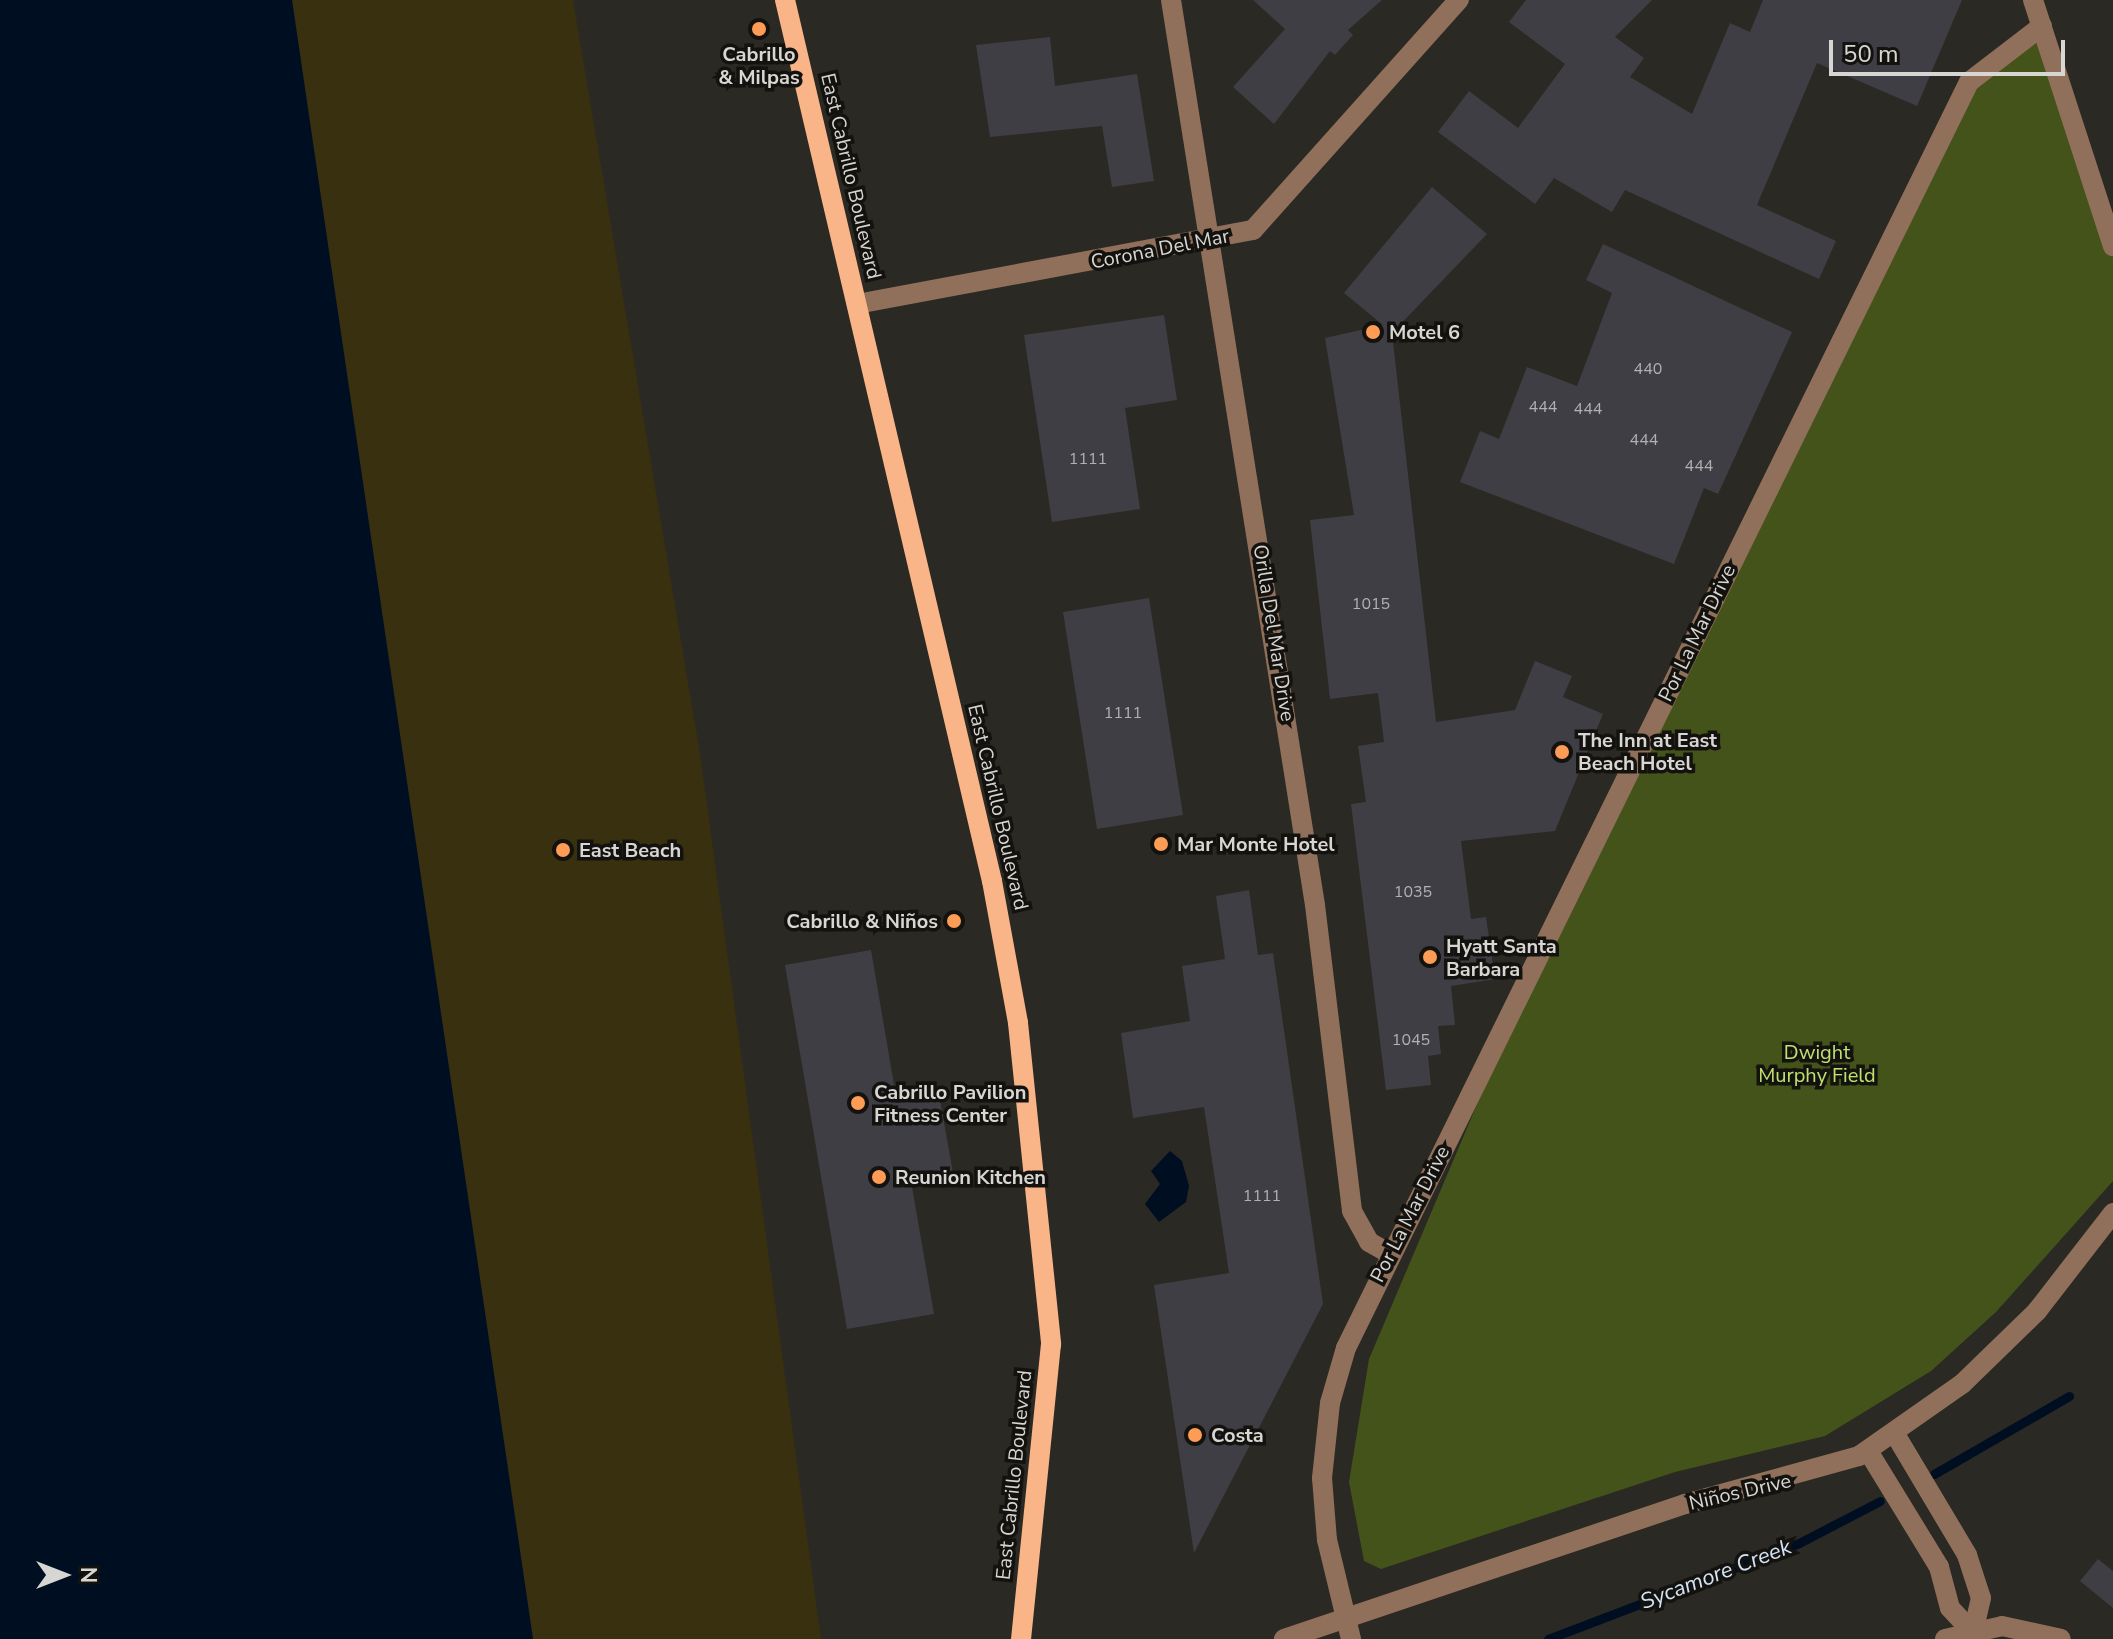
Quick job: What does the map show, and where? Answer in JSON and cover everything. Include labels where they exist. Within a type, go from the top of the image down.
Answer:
[{"type":"main road","name":"East Cabrillo Boulevard","points":[[785,0],[992,881],[1038,1168],[1051,1344],[1021,1639]]},
{"type":"street","name":"Orilla Del Mar Drive","points":[[1171,0],[1213,241],[1313,889],[1352,1211],[1369,1242],[1389,1253]]},
{"type":"street","name":"Corona Del Mar","points":[[857,304],[1213,241],[1265,219],[1459,0]]},
{"type":"street","points":[[2033,0],[2113,246]]},
{"type":"street","name":"Por La Mar Drive","points":[[1351,1639],[1342,1617],[1323,1505],[1325,1438],[1346,1348],[1389,1253],[1969,82],[2042,26]]},
{"type":"street","name":"Niños Drive","points":[[1284,1639],[1342,1617],[1868,1451],[1962,1384],[2037,1311],[2113,1213]]},
{"type":"street","points":[[1895,1434],[1967,1555],[1981,1598],[1973,1633]]},
{"type":"street","points":[[1868,1451],[1939,1567],[1950,1608],[1973,1633]]},
{"type":"street","points":[[1945,1639],[2002,1626],[2061,1639]]},
{"type":"green space","name":"Dwight Murphy Field","points":[[2042,26],[2113,246],[2113,1181],[1996,1312],[1931,1371],[1825,1436],[1675,1472],[1381,1569],[1364,1561],[1349,1482],[1369,1359],[1532,975],[1969,82]]},
{"type":"sand","name":"East Beach","points":[[292,0],[573,0],[700,754],[821,1639],[533,1639]]},
{"type":"water","points":[[0,0],[292,0],[533,1639],[0,1639]]},
{"type":"water","points":[[1170,1151],[1182,1161],[1189,1186],[1186,1202],[1159,1222],[1145,1204],[1160,1184],[1151,1171]]},
{"type":"building","points":[[1253,0],[1382,0],[1348,30],[1353,35],[1335,55],[1330,51],[1274,124],[1233,87],[1285,29]]},
{"type":"building","points":[[1526,0],[1652,0],[1615,37],[1644,58],[1630,77],[1692,114],[1730,23],[1750,32],[1763,0],[1962,0],[1917,106],[1817,63],[1757,205],[1836,241],[1819,279],[1625,190],[1612,212],[1554,178],[1535,204],[1438,132],[1469,91],[1518,128],[1565,64],[1509,22]]},
{"type":"building","points":[[1050,37],[1055,86],[1137,74],[1154,181],[1112,187],[1102,126],[990,137],[976,45]]},
{"type":"building","points":[[1432,187],[1487,234],[1392,333],[1436,722],[1515,710],[1535,661],[1572,676],[1563,697],[1603,714],[1555,831],[1461,841],[1471,919],[1486,917],[1495,979],[1451,986],[1455,1025],[1438,1026],[1441,1054],[1428,1056],[1431,1085],[1386,1090],[1351,804],[1366,802],[1358,746],[1384,742],[1378,693],[1330,699],[1310,520],[1354,515],[1325,338],[1383,325],[1344,293]]},
{"type":"building","points":[[1603,244],[1792,332],[1718,494],[1704,488],[1674,564],[1460,482],[1480,431],[1499,439],[1527,367],[1577,386],[1612,293],[1586,280]]},
{"type":"building","points":[[1164,315],[1177,400],[1125,408],[1140,509],[1052,522],[1024,335]]},
{"type":"building","points":[[1149,598],[1183,815],[1097,829],[1063,612]]},
{"type":"building","points":[[1249,890],[1258,955],[1273,953],[1323,1304],[1194,1553],[1154,1285],[1229,1273],[1204,1107],[1133,1118],[1121,1033],[1190,1021],[1182,966],[1225,959],[1216,896]]},
{"type":"building","points":[[871,950],[897,1102],[939,1094],[953,1173],[911,1181],[934,1314],[847,1329],[785,965]]},
{"type":"building","points":[[2098,1559],[2113,1571],[2113,1608],[2080,1581]]},
{"type":"waterway","name":"Sycamore Creek","points":[[1934,1474],[2069,1396]]},
{"type":"waterway","name":"Sycamore Creek","points":[[1548,1639],[1799,1543],[1880,1501]]},
{"type":"place","name":"Cabrillo & Milpas","points":[[759,29]]},
{"type":"place","name":"Motel 6","points":[[1373,332]]},
{"type":"place","name":"The Inn at East Beach Hotel","points":[[1562,752]]},
{"type":"place","name":"Mar Monte Hotel","points":[[1161,844]]},
{"type":"place","name":"East Beach","points":[[563,850]]},
{"type":"place","name":"Cabrillo & Niños","points":[[954,921]]},
{"type":"place","name":"Hyatt Santa Barbara","points":[[1430,957]]},
{"type":"place","name":"Cabrillo Pavilion Fitness Center","points":[[858,1103]]},
{"type":"place","name":"Reunion Kitchen","points":[[879,1177]]},
{"type":"place","name":"Costa","points":[[1195,1435]]}]
